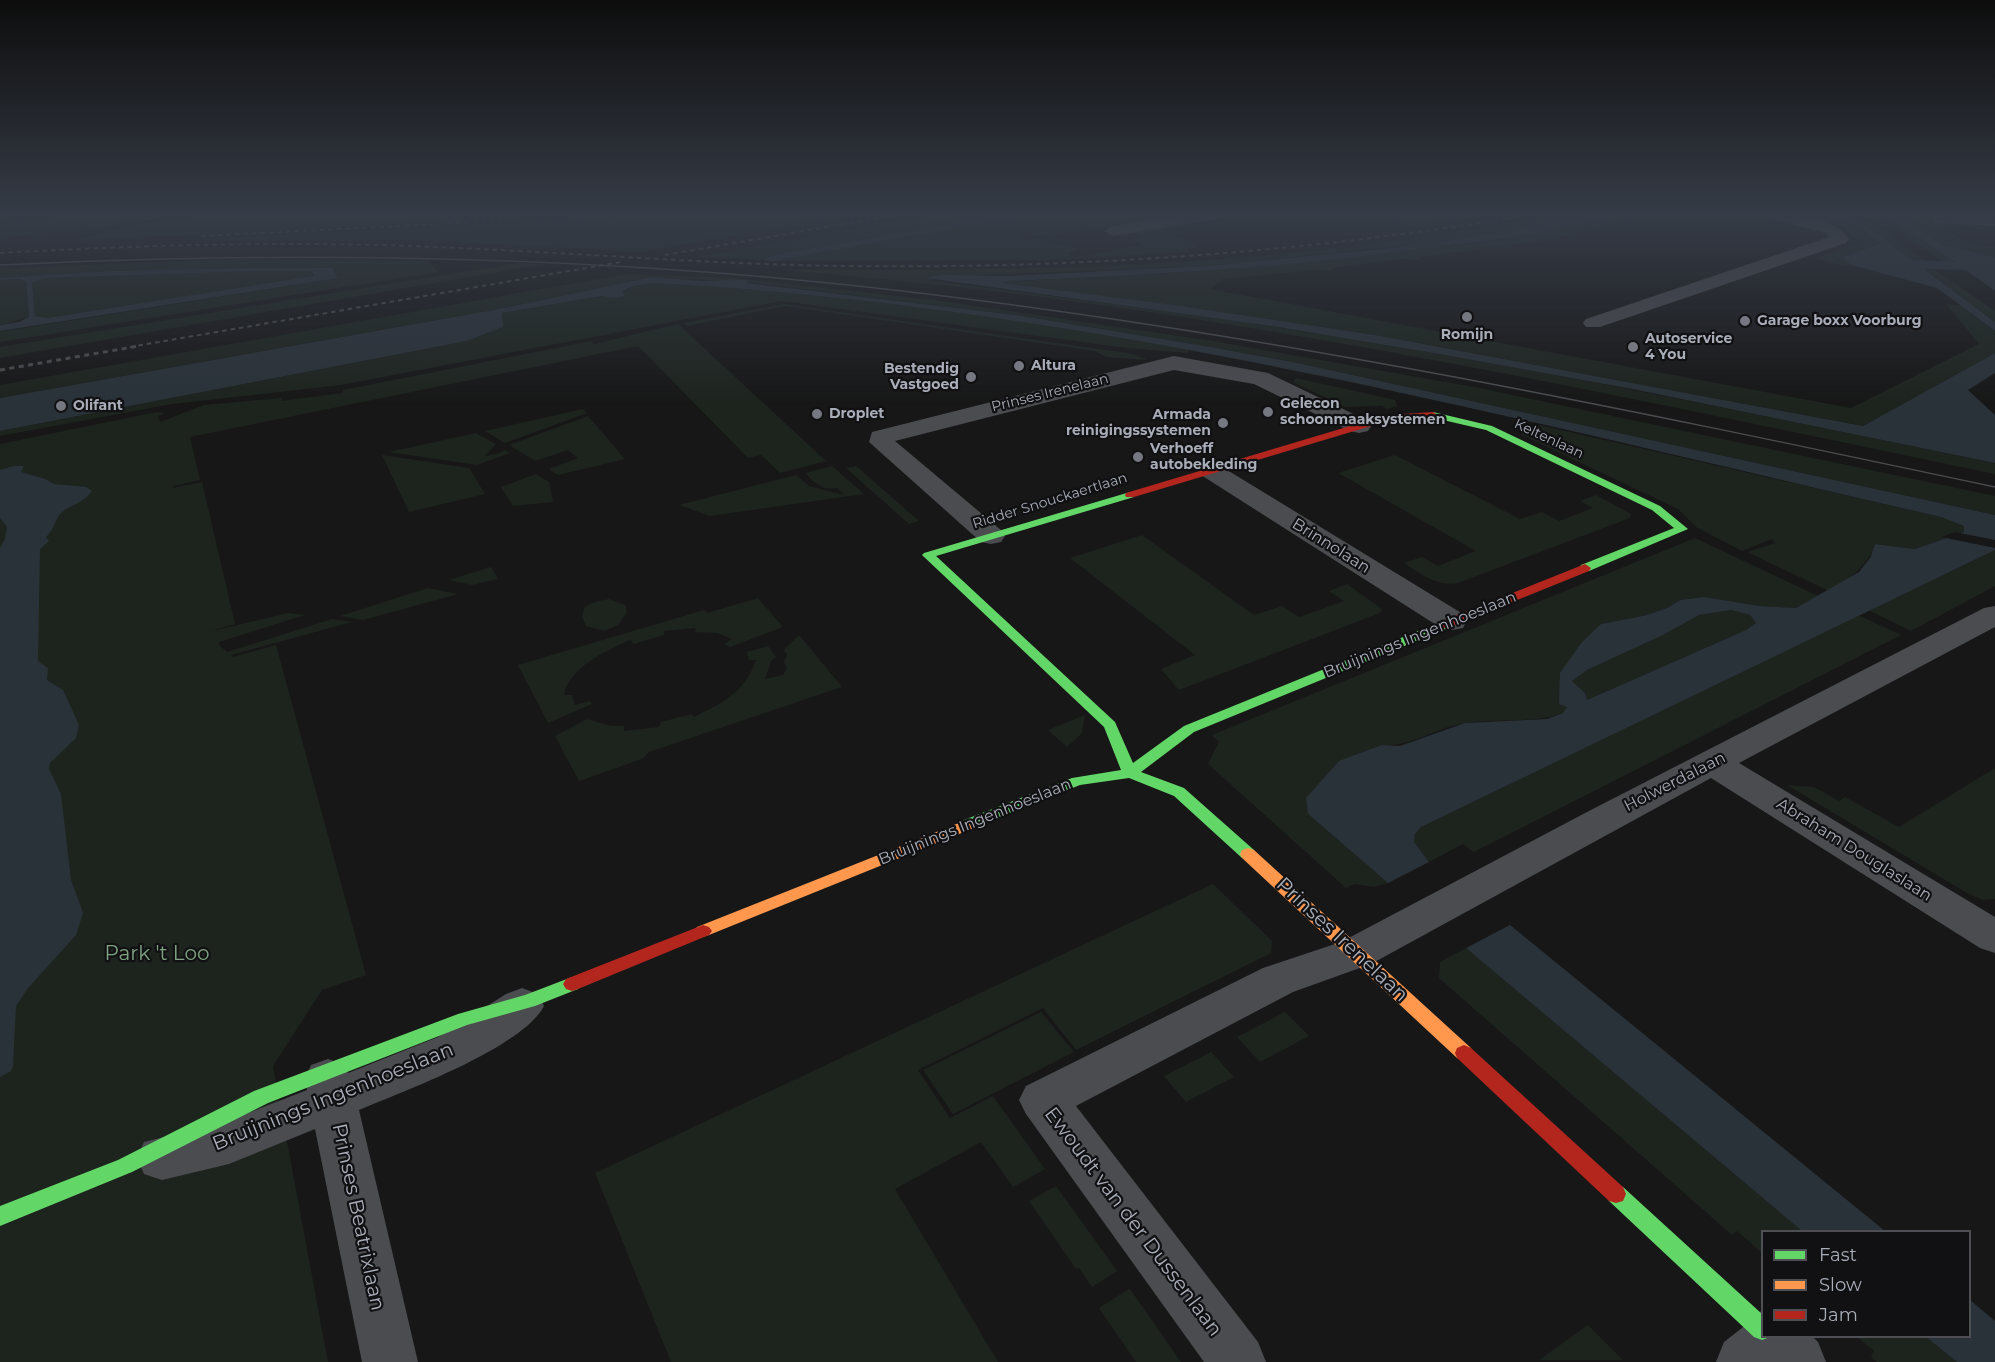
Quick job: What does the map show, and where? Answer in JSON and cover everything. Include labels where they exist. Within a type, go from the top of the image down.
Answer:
[{"type":"street","points":[[1593,323],[1727,278]]},
{"type":"street","name":"Prinses Irenelaan","points":[[991,536],[882,442],[881,437],[1174,363],[1260,378],[1359,426]]},
{"type":"street","name":"Keltenlaan","points":[[1390,417],[1402,413],[1423,414],[1468,421],[1489,428],[1656,508],[1682,529]]},
{"type":"street","name":"Ridder Snouckaertlaan","points":[[1130,773],[1110,725],[928,555],[1390,417]]},
{"type":"street","name":"Brinnolaan","points":[[1210,470],[1452,621]]},
{"type":"street","name":"Bruijnings Ingenhoeslaan","points":[[0,1216],[125,1166],[229,1143],[330,1087],[461,1047],[530,1001],[1077,781],[1130,773],[1189,729],[1682,529]]},
{"type":"street","name":"Holwerdalaan","points":[[1356,953],[1995,615]]},
{"type":"street","name":"Abraham Douglaslaan","points":[[1712,763],[1995,937]]},
{"type":"street","name":"Prinses Irenelaan","points":[[1130,773],[1179,792],[1356,953],[1761,1337]]},
{"type":"street","name":"Ewoudt van der Dussenlaan","points":[[1238,1362],[1043,1100],[1278,980],[1356,953]]},
{"type":"street","name":"Prinses Beatrixlaan","points":[[330,1087],[390,1362]]},
{"type":"green space","points":[[45,278],[310,278],[47,318],[35,317],[32,281]]},
{"type":"green space","points":[[338,278],[403,278],[0,342],[0,332]]},
{"type":"green space","points":[[429,278],[466,278],[0,358],[0,347]]},
{"type":"green space","points":[[606,278],[649,278],[499,309],[0,398],[0,385]]},
{"type":"green space","points":[[662,278],[735,278],[935,300],[1213,341],[1474,387],[1995,496],[1995,515],[1293,362],[1016,315],[745,282],[748,280],[738,282]]},
{"type":"green space","points":[[863,278],[955,278],[928,280],[1237,321],[1339,337],[1669,397],[1995,463],[1995,474],[1531,379],[1298,336],[1029,295]]},
{"type":"green space","points":[[1083,278],[1238,278],[1223,279],[1210,289],[1851,408],[1979,344],[1946,304],[1960,305],[1995,332],[1995,353],[1863,426],[1375,335],[1175,305],[1002,284],[1009,281]]},
{"type":"green space","points":[[1936,278],[1946,278],[1995,311],[1995,322]]},
{"type":"green space","points":[[20,279],[26,282],[29,317],[0,325],[0,280]]},
{"type":"green space","points":[[653,283],[855,299],[990,315],[1189,349],[1187,353],[1126,348],[782,301],[341,385],[172,404],[0,436],[0,431],[467,341],[503,327],[501,313],[602,296],[613,298],[634,286]]},
{"type":"green space","points":[[784,304],[1134,354],[1147,360],[1106,357],[1095,351],[785,306],[687,326],[683,323]]},
{"type":"green space","name":"Park 't Loo","points":[[678,324],[826,461],[780,473],[761,455],[748,458],[638,346],[190,437],[200,480],[173,486],[173,488],[202,482],[235,624],[208,632],[288,613],[305,615],[219,642],[219,645],[227,652],[332,619],[352,622],[231,655],[233,657],[276,645],[366,975],[322,990],[273,1066],[328,1362],[0,1362],[0,444],[157,412],[166,413],[158,416],[160,422],[204,405],[282,398],[281,401],[343,393],[343,390],[591,341],[594,344]]},
{"type":"green space","points":[[1296,378],[1395,400],[1397,406],[1387,409],[1382,406],[1345,407],[1293,382]]},
{"type":"green space","points":[[583,409],[587,413],[505,443],[485,431]]},
{"type":"green space","points":[[588,416],[625,459],[558,475],[549,469],[578,458],[568,450],[535,461],[509,445]]},
{"type":"green space","points":[[1535,424],[1941,517],[1964,525],[1965,532],[1915,549],[1875,544],[1862,566],[1829,591],[1747,552],[1775,543],[1772,539],[1742,551],[1696,527],[1678,509],[1520,434]]},
{"type":"green space","points":[[476,433],[496,444],[485,456],[505,450],[510,453],[477,465],[389,452]]},
{"type":"green space","points":[[382,455],[469,468],[485,494],[409,512]]},
{"type":"green space","points":[[1395,455],[1520,519],[1542,512],[1559,521],[1593,508],[1580,501],[1596,495],[1631,514],[1630,518],[1458,583],[1443,583],[1423,575],[1404,563],[1422,557],[1438,566],[1476,551],[1338,473]]},
{"type":"green space","points":[[832,466],[864,494],[710,516],[679,505],[796,475],[809,486],[844,495],[837,488],[832,489],[819,485],[806,473]]},
{"type":"green space","points":[[856,466],[919,521],[909,524],[846,468]]},
{"type":"green space","points":[[536,474],[549,482],[553,502],[513,506],[501,487]]},
{"type":"green space","points":[[1142,535],[1254,615],[1282,606],[1299,617],[1344,601],[1329,591],[1347,584],[1382,609],[1380,613],[1179,690],[1161,669],[1195,655],[1070,558]]},
{"type":"green space","points":[[1695,538],[1818,596],[1796,608],[1760,606],[1704,597],[1680,600],[1667,608],[1647,615],[1601,624],[1560,673],[1567,707],[1563,713],[1527,720],[1466,723],[1404,743],[1382,745],[1308,814],[1388,883],[1374,887],[1354,884],[1346,888],[1208,764],[1219,742],[1212,735]]},
{"type":"green space","points":[[1995,550],[1995,586],[1911,631],[1868,610]]},
{"type":"green space","points":[[491,567],[498,579],[472,585],[449,580]]},
{"type":"green space","points":[[428,588],[458,594],[363,620],[340,616]]},
{"type":"green space","points":[[758,598],[783,627],[730,647],[724,644],[732,639],[717,633],[695,632],[696,628],[664,631],[664,635],[634,644],[630,640],[590,661],[573,676],[567,685],[564,695],[572,695],[575,705],[590,701],[592,704],[548,723],[518,665],[704,610],[707,613]]},
{"type":"green space","points":[[609,599],[625,605],[627,612],[618,625],[604,631],[586,626],[582,617],[584,608],[594,602]]},
{"type":"green space","points":[[1731,610],[1750,615],[1756,623],[1746,630],[1587,700],[1572,681],[1587,670],[1663,635],[1699,615]]},
{"type":"green space","points":[[1858,615],[1901,635],[1474,852],[1463,844],[1429,862],[1414,842],[1415,834],[1421,827]]},
{"type":"green space","points":[[799,635],[842,687],[649,752],[642,759],[579,781],[555,736],[587,719],[611,726],[624,726],[624,731],[659,727],[661,722],[692,714],[694,717],[732,695],[746,680],[756,660],[749,660],[747,652],[768,646],[776,657],[771,661],[765,679],[783,675],[787,668],[784,662],[787,655],[784,650]]},
{"type":"green space","points":[[1085,715],[1082,733],[1067,747],[1048,730]]},
{"type":"green space","points":[[1995,768],[1995,899],[1983,900],[1967,893],[1787,785],[1814,787],[1839,801],[1845,797],[1899,827]]},
{"type":"green space","points":[[1213,884],[1272,941],[1271,953],[1076,1050],[1043,1008],[918,1070],[950,1118],[993,1096],[1045,1169],[1013,1187],[981,1142],[895,1189],[998,1362],[671,1362],[595,1173]]},
{"type":"green space","points":[[1466,948],[1801,1230],[1761,1230],[1761,1252],[1737,1231],[1732,1235],[1439,978],[1440,962]]},
{"type":"green space","points":[[1041,1012],[1074,1052],[953,1114],[923,1070]]},
{"type":"green space","points":[[1285,1012],[1309,1036],[1260,1062],[1237,1037]]},
{"type":"green space","points":[[1211,1052],[1234,1077],[1186,1102],[1164,1076]]},
{"type":"green space","points":[[1056,1186],[1117,1271],[1092,1287],[1079,1268],[1076,1269],[1029,1201]]},
{"type":"green space","points":[[1129,1289],[1181,1362],[1136,1362],[1099,1308]]},
{"type":"green space","points":[[1588,1325],[1623,1360],[1539,1360]]},
{"type":"green space","points":[[1858,1338],[1927,1338],[1957,1362],[1877,1362],[1871,1357],[1874,1351]]},
{"type":"shaded area","points":[[0,278],[59,278],[45,278],[32,282],[35,316],[47,318],[304,278],[338,278],[0,331],[0,325],[19,322],[29,317],[26,282],[20,279],[0,280]]},
{"type":"shaded area","points":[[649,278],[702,281],[749,280],[746,283],[1016,315],[1293,362],[1995,515],[1995,550],[1421,827],[1415,834],[1414,842],[1429,862],[1388,883],[1308,814],[1306,798],[1339,761],[1382,745],[1400,746],[1465,723],[1547,719],[1563,713],[1567,707],[1559,704],[1560,673],[1582,642],[1601,624],[1647,615],[1667,608],[1680,600],[1704,597],[1760,606],[1796,608],[1859,572],[1870,558],[1875,544],[1915,549],[1964,532],[1964,526],[1941,517],[1461,406],[1140,341],[979,315],[817,296],[653,283],[634,286],[623,291],[624,296],[613,298],[602,296],[502,313],[503,327],[467,341],[0,431],[0,398],[499,309]],"holes":[[[1731,610],[1750,615],[1756,623],[1746,630],[1587,700],[1585,693],[1572,681],[1587,670],[1663,635],[1699,615]]]},
{"type":"shaded area","points":[[926,278],[1075,278],[1002,283],[1175,305],[1375,335],[1863,426],[1995,353],[1995,373],[1968,390],[1995,415],[1995,463],[1632,389],[1439,354],[1278,327]]},
{"type":"shaded area","points":[[1898,278],[1935,278],[1995,322],[1995,331],[1937,288]]},
{"type":"shaded area","points":[[1976,278],[1995,278],[1995,291]]},
{"type":"shaded area","points":[[24,466],[21,472],[54,484],[86,487],[92,491],[61,513],[46,537],[49,541],[40,549],[38,661],[48,668],[47,680],[63,690],[79,725],[76,738],[50,763],[49,769],[61,794],[71,880],[83,913],[76,935],[28,988],[16,1006],[13,1066],[11,1071],[0,1077],[0,548],[5,539],[7,527],[0,518],[0,470]]},
{"type":"shaded area","points":[[1510,925],[1884,1230],[1801,1230],[1466,948]]},
{"type":"shaded area","points":[[1971,1301],[1995,1321],[1995,1362],[1957,1362],[1927,1338],[1971,1338]]},
{"type":"pier","points":[[1955,532],[1995,540],[1995,548],[1941,537]]},
{"type":"tram line","points":[[771,278],[985,301],[1275,345],[1564,398],[1995,487]]},
{"type":"railway","points":[[130,347],[531,278]]},
{"type":"railway","points":[[0,370],[139,346]]},
{"type":"traffic: fast","points":[[1433,415],[1489,428],[1656,508],[1682,529],[1585,568]]},
{"type":"traffic: fast","points":[[1130,495],[928,555],[1110,725],[1130,773],[1179,792],[1248,854]]},
{"type":"traffic: fast","points":[[969,824],[1077,781],[1130,773],[1189,729],[1444,625]]},
{"type":"traffic: fast","points":[[0,1216],[125,1166],[261,1097],[464,1019],[529,1001],[572,984]]},
{"type":"traffic: fast","points":[[1616,1194],[1761,1328]]},
{"type":"traffic: slow","points":[[703,931],[969,824]]},
{"type":"traffic: slow","points":[[1248,854],[1464,1053]]},
{"type":"traffic: jam","points":[[1130,495],[1390,417],[1433,415]]},
{"type":"traffic: jam","points":[[1444,625],[1585,568]]},
{"type":"traffic: jam","points":[[572,984],[703,931]]},
{"type":"traffic: jam","points":[[1464,1053],[1616,1194]]},
{"type":"place","name":"Romijn","points":[[1467,317]]},
{"type":"place","name":"Garage boxx Voorburg","points":[[1745,321]]},
{"type":"place","name":"Autoservice 4 You","points":[[1633,347]]},
{"type":"place","name":"Altura","points":[[1019,366]]},
{"type":"place","name":"Bestendig Vastgoed","points":[[971,377]]},
{"type":"place","name":"Olifant","points":[[61,406]]},
{"type":"place","name":"Gelecon schoonmaaksystemen","points":[[1268,412]]},
{"type":"place","name":"Droplet","points":[[817,414]]},
{"type":"place","name":"Armada reinigingssystemen","points":[[1223,423]]},
{"type":"place","name":"Verhoeff autobekleding","points":[[1138,457]]}]
